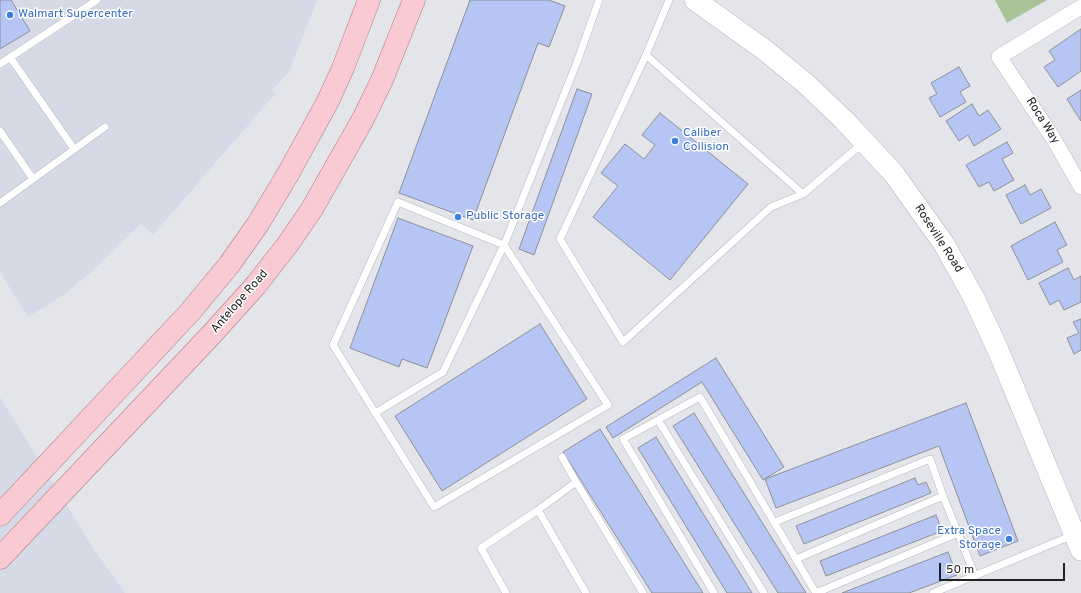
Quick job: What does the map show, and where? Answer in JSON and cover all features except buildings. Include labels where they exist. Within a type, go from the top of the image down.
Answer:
[{"type":"main road","points":[[0,515],[190,312],[229,266],[258,224],[288,174],[328,101],[343,68],[369,0]]},
{"type":"main road","name":"Antelope Road","points":[[0,558],[144,404],[211,335],[256,285],[288,244],[312,209],[363,119],[385,73],[414,0]]},
{"type":"main road","name":"Roseville Road","points":[[695,0],[766,51],[805,83],[844,120],[894,174],[944,244],[974,298],[998,350],[1078,542]]},
{"type":"street","name":"Roca Way","points":[[1081,7],[999,57],[1053,138],[1081,187]]},
{"type":"lane","points":[[0,64],[97,0]]},
{"type":"lane","points":[[375,413],[443,372],[504,244],[577,62],[599,0]]},
{"type":"lane","points":[[669,0],[646,55],[560,239],[623,342],[771,207],[803,194],[864,142]]},
{"type":"lane","points":[[646,55],[803,194]]},
{"type":"lane","points":[[10,57],[74,149]]},
{"type":"lane","points":[[0,203],[105,127]]},
{"type":"lane","points":[[0,131],[33,179]]},
{"type":"lane","points":[[398,202],[504,244],[608,405],[434,507],[333,345],[398,202]]},
{"type":"lane","points":[[714,593],[624,439],[700,397],[816,593],[958,533]]},
{"type":"lane","points":[[658,420],[764,593]]},
{"type":"lane","points":[[562,457],[643,593]]},
{"type":"lane","points":[[775,522],[930,459],[975,576]]},
{"type":"lane","points":[[506,593],[481,548],[538,510],[576,482]]},
{"type":"lane","points":[[796,560],[943,496]]},
{"type":"lane","points":[[538,510],[586,593]]},
{"type":"lane","points":[[933,593],[975,576],[1078,542]]},
{"type":"shaded area","points":[[0,0],[317,0],[289,72],[272,90],[275,94],[153,235],[141,224],[88,275],[63,295],[28,317],[0,272]]},
{"type":"shaded area","points":[[0,397],[93,548],[125,593],[0,593]]},
{"type":"green space","points":[[995,0],[1047,0],[1007,23]]},
{"type":"place","name":"Walmart Supercenter","points":[[10,15]]},
{"type":"place","name":"Caliber Collision","points":[[675,141]]},
{"type":"place","name":"Public Storage","points":[[458,217]]},
{"type":"place","name":"Extra Space Storage","points":[[1009,539]]}]
